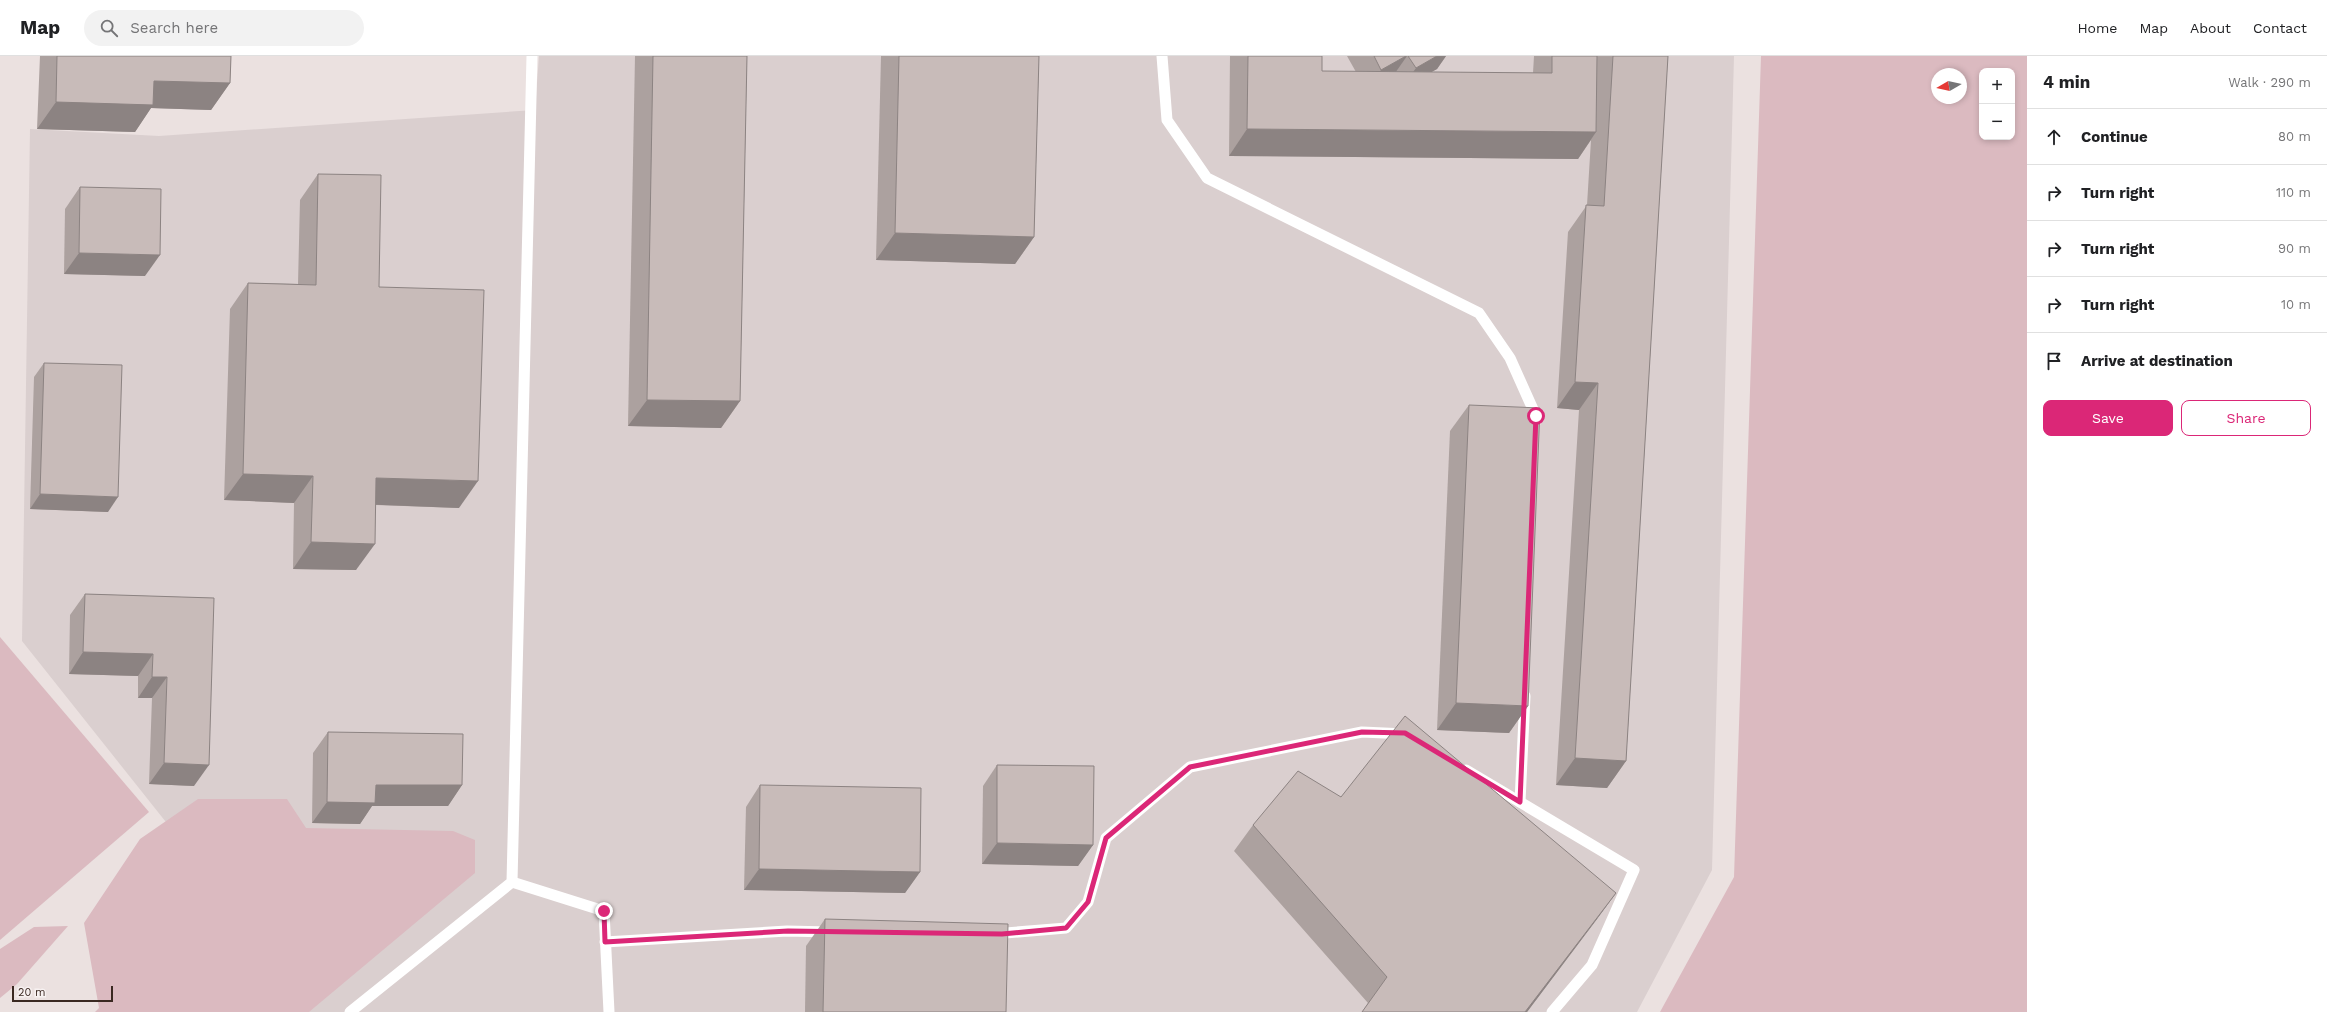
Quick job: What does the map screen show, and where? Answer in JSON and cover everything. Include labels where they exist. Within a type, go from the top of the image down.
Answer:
[{"type":"street","points":[[350,1012],[512,882],[532,56]]},
{"type":"street","points":[[1162,56],[1167,120],[1207,178],[1479,313],[1510,358],[1536,416],[1536,432]]},
{"type":"street","points":[[1520,802],[1525,684]]},
{"type":"street","points":[[978,934],[1002,934],[1066,928],[1088,902],[1106,838],[1190,767],[1362,732],[1405,733],[1418,742]]},
{"type":"street","points":[[1459,766],[1634,870],[1592,965],[1552,1012]]},
{"type":"street","points":[[512,882],[604,911],[608,1012]]},
{"type":"street","points":[[605,942],[788,931],[843,932]]},
{"type":"shaded area","points":[[539,56],[1734,56],[1712,870],[1637,1012],[133,1012],[181,841],[22,641],[30,129],[159,136],[535,110]]},
{"type":"shaded area","points":[[1761,56],[2027,56],[2027,1012],[1660,1012],[1734,877]]},
{"type":"shaded area","points":[[0,637],[149,812],[0,940]]},
{"type":"shaded area","points":[[198,799],[287,799],[306,828],[453,831],[475,840],[475,873],[309,1012],[95,1012],[99,1008],[84,923],[140,839]]},
{"type":"shaded area","points":[[68,926],[17,984],[0,998],[0,949],[34,927]]},
{"type":"building","points":[[57,56],[231,56],[230,83],[154,81],[153,105],[56,102]]},
{"type":"building","points":[[653,56],[747,56],[740,401],[647,400]]},
{"type":"building","points":[[899,56],[1039,56],[1034,237],[895,233]]},
{"type":"building","points":[[1248,56],[1322,56],[1322,71],[1552,73],[1552,56],[1597,56],[1596,132],[1247,129]]},
{"type":"building","points":[[1374,56],[1406,56],[1381,70]]},
{"type":"building","points":[[1408,56],[1437,56],[1416,68]]},
{"type":"building","points":[[1613,56],[1668,56],[1626,761],[1575,758],[1598,383],[1575,382],[1586,205],[1604,206]]},
{"type":"building","points":[[318,174],[381,175],[379,287],[484,290],[478,481],[376,478],[375,544],[311,542],[313,476],[243,474],[248,283],[316,285]]},
{"type":"building","points":[[80,187],[161,189],[160,255],[79,253]]},
{"type":"building","points":[[44,363],[122,365],[118,497],[40,494]]},
{"type":"building","points":[[1469,405],[1540,408],[1528,706],[1456,703]]},
{"type":"building","points":[[85,594],[214,598],[209,765],[164,763],[167,677],[152,677],[153,654],[83,652]]},
{"type":"building","points":[[1405,716],[1616,893],[1525,1012],[1362,1012],[1387,977],[1253,825],[1298,771],[1341,797]]},
{"type":"building","points":[[328,732],[463,734],[462,785],[376,785],[375,803],[327,802]]},
{"type":"building","points":[[997,765],[1094,766],[1093,845],[997,843]]},
{"type":"building","points":[[760,785],[921,788],[920,872],[759,869]]},
{"type":"building","points":[[825,919],[1008,924],[1006,1012],[823,1012]]},
{"type":"route","points":[[604,911],[605,942],[788,931],[1002,934],[1066,928],[1088,902],[1106,838],[1190,767],[1362,732],[1405,733],[1520,802],[1536,416]]}]
